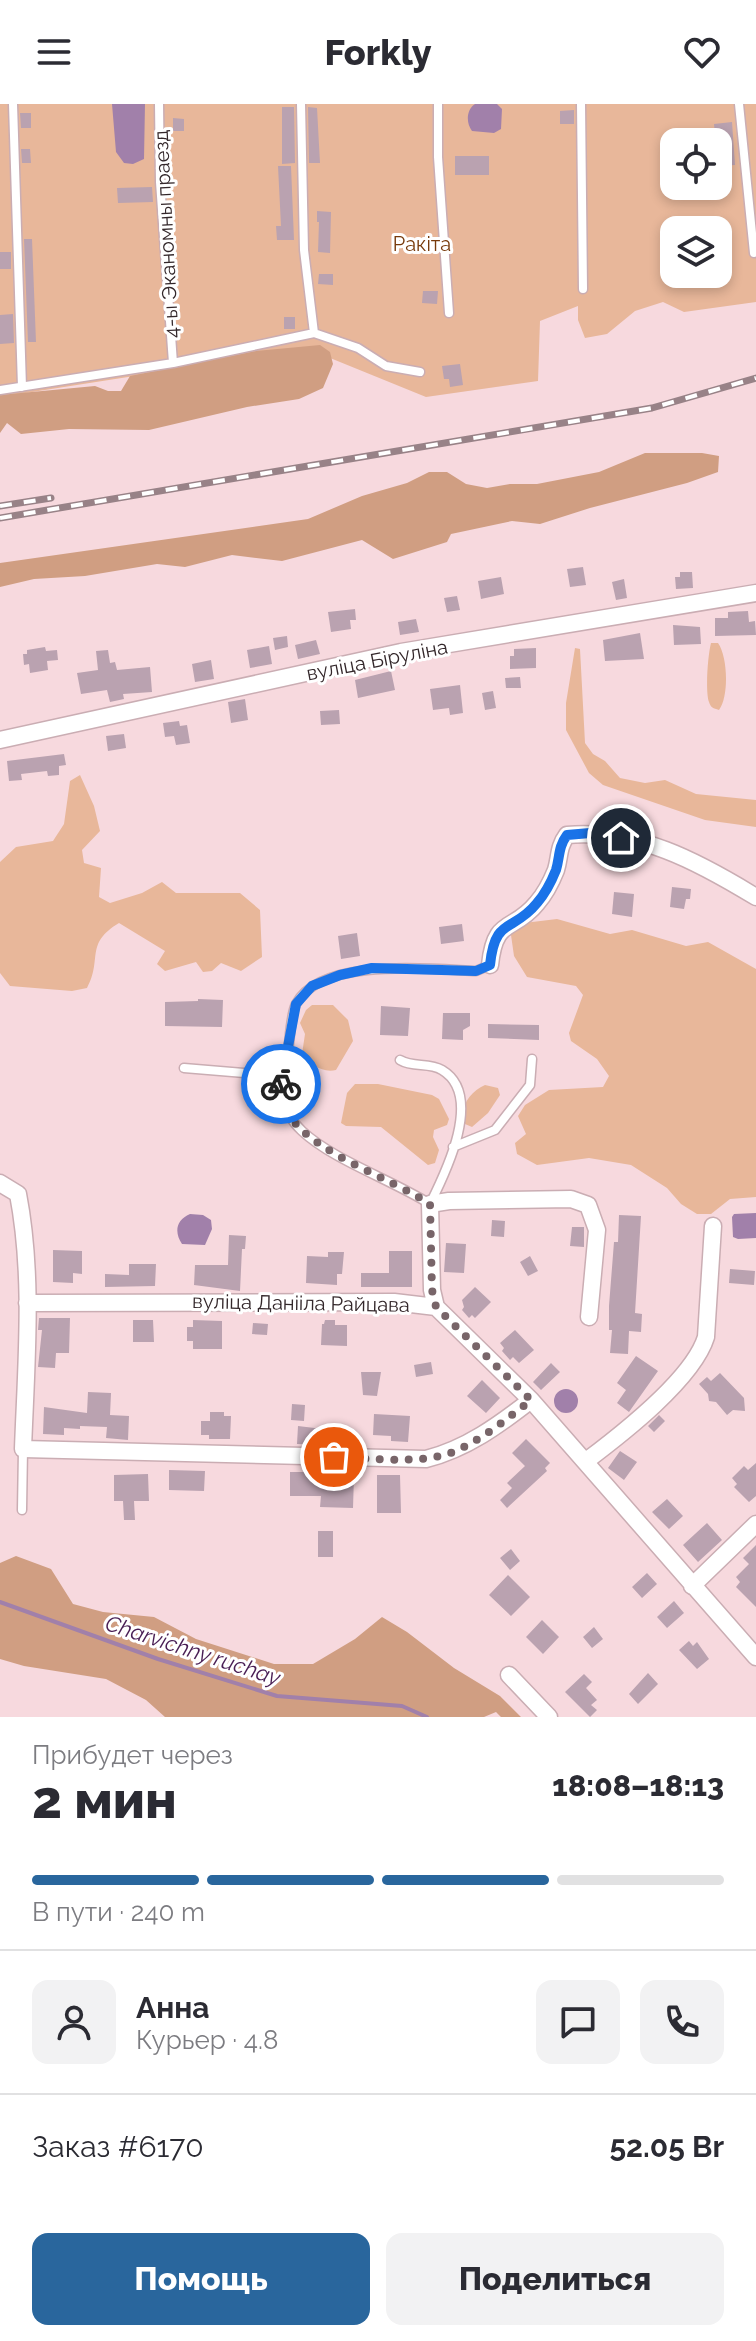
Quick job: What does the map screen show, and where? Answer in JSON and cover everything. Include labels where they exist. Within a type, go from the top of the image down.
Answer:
[{"type":"street","name":"вуліца Біруліна","points":[[0,740],[401,652],[756,593]]},
{"type":"street","points":[[490,965],[493,942],[504,926],[525,915],[537,903],[556,871],[559,846],[567,835],[590,833],[651,844],[699,863],[756,897]]},
{"type":"street","points":[[0,1183],[18,1194],[24,1222],[27,1303],[23,1449],[426,1459],[452,1452],[504,1421],[531,1400]]},
{"type":"street","points":[[436,1307],[432,1290],[430,1204],[571,1199],[588,1205],[597,1230],[589,1317]]},
{"type":"street","points":[[586,1461],[625,1432],[701,1352],[706,1337],[713,1226]]},
{"type":"street","name":"вуліца Данііла Райцава","points":[[27,1303],[394,1302],[436,1307],[531,1400],[756,1657]]},
{"type":"street","points":[[692,1586],[756,1524]]},
{"type":"street","points":[[509,1675],[549,1717]]},
{"type":"lane","points":[[13,104],[22,387]]},
{"type":"lane","name":"4-ы Эканомны праезд","points":[[159,104],[160,182],[173,363]]},
{"type":"lane","points":[[301,104],[304,250],[314,333]]},
{"type":"lane","points":[[438,104],[438,157],[449,313]]},
{"type":"lane","points":[[581,104],[583,289]]},
{"type":"lane","points":[[739,104],[754,253]]},
{"type":"lane","points":[[0,390],[173,363],[314,333],[358,348],[386,366],[420,372]]},
{"type":"lane","points":[[400,1060],[408,1065],[439,1067],[456,1083],[461,1097],[462,1113],[453,1147],[430,1204],[303,1132],[286,1108],[281,1085],[296,1004],[312,986],[340,975],[372,968],[476,971],[490,965]]},
{"type":"lane","points":[[453,1147],[495,1130],[530,1085],[532,1059]]},
{"type":"lane","points":[[184,1068],[267,1075],[281,1085]]},
{"type":"lane","points":[[22,1510],[23,1449]]},
{"type":"green space","name":"Ракіта","points":[[0,104],[756,104],[756,302],[684,312],[663,302],[635,311],[607,334],[585,338],[578,320],[578,306],[540,321],[538,381],[426,397],[308,349],[0,397]]},
{"type":"green space","points":[[711,643],[718,643],[725,667],[726,687],[719,710],[711,707],[708,697]]},
{"type":"green space","points":[[575,648],[580,649],[585,743],[593,754],[605,761],[620,778],[645,783],[665,780],[696,794],[756,800],[756,827],[705,820],[603,785],[589,773],[566,730],[566,703]]},
{"type":"green space","points":[[80,775],[94,806],[100,831],[82,850],[84,863],[101,868],[99,897],[110,903],[142,893],[162,882],[176,893],[240,893],[260,910],[262,957],[241,971],[221,963],[212,971],[203,972],[196,962],[165,971],[157,964],[165,951],[119,923],[101,938],[87,988],[72,991],[10,986],[0,973],[0,862],[16,847],[53,841],[64,824],[70,781]]},
{"type":"green space","points":[[557,919],[610,934],[632,930],[686,946],[708,942],[756,969],[756,1197],[730,1199],[711,1214],[697,1214],[681,1204],[667,1188],[631,1165],[589,1158],[537,1165],[517,1154],[515,1143],[526,1134],[518,1116],[525,1105],[549,1090],[603,1087],[609,1076],[597,1059],[571,1041],[569,1033],[583,995],[576,986],[527,977],[514,956],[511,935],[524,923]]},
{"type":"green space","points":[[312,1005],[333,1005],[348,1020],[353,1041],[336,1070],[317,1067],[302,1054],[305,1034],[300,1023]]},
{"type":"green space","points":[[355,1084],[378,1084],[439,1099],[449,1119],[447,1125],[434,1130],[433,1137],[439,1150],[435,1163],[428,1165],[381,1127],[346,1126],[341,1123],[347,1093]]},
{"type":"green space","points":[[485,1085],[498,1088],[500,1095],[488,1113],[472,1127],[465,1124],[463,1111],[470,1096]]},
{"type":"shaded area","points":[[112,104],[145,104],[144,159],[133,164],[124,163],[116,152]]},
{"type":"shaded area","points":[[475,104],[497,104],[502,109],[501,129],[494,133],[472,131],[468,117]]},
{"type":"shaded area","points":[[320,345],[330,352],[333,364],[323,388],[299,399],[247,407],[149,430],[69,429],[21,434],[7,423],[0,433],[0,395],[95,386],[108,391],[121,391],[130,376],[256,351]]},
{"type":"shaded area","points":[[645,453],[719,456],[718,472],[540,524],[512,521],[451,534],[447,542],[393,559],[362,540],[282,561],[232,555],[185,567],[157,564],[85,576],[34,579],[0,587],[0,563],[308,519],[429,472],[447,472],[466,484],[487,488],[537,484],[599,472]]},
{"type":"shaded area","points":[[756,1213],[756,1238],[733,1237],[734,1214]]},
{"type":"shaded area","points":[[190,1214],[203,1215],[211,1220],[212,1229],[205,1245],[182,1244],[179,1240],[179,1223]]},
{"type":"shaded area","points":[[566,1389],[577,1396],[578,1401],[571,1412],[566,1413],[555,1406],[554,1401],[561,1390]]},
{"type":"shaded area","points":[[16,1556],[51,1569],[73,1604],[103,1612],[154,1617],[196,1639],[274,1664],[313,1664],[355,1639],[382,1617],[500,1696],[521,1717],[501,1717],[496,1712],[484,1717],[165,1717],[146,1700],[106,1679],[24,1666],[0,1659],[0,1563]]},
{"type":"building","points":[[282,107],[294,107],[295,163],[282,164]]},
{"type":"building","points":[[308,107],[317,108],[320,163],[309,163]]},
{"type":"building","points":[[574,110],[574,124],[560,124],[560,111]]},
{"type":"building","points":[[20,113],[31,113],[31,128],[21,128]]},
{"type":"building","points":[[173,118],[184,119],[184,131],[173,131]]},
{"type":"building","points":[[732,122],[735,165],[732,165],[732,128],[714,128],[714,124]]},
{"type":"building","points":[[21,149],[30,149],[31,163],[22,163]]},
{"type":"building","points":[[455,156],[489,156],[489,175],[455,175]]},
{"type":"building","points":[[278,166],[291,166],[294,240],[277,240],[276,226],[281,226]]},
{"type":"building","points":[[152,187],[153,202],[118,203],[117,188]]},
{"type":"building","points":[[317,211],[331,212],[330,253],[318,252]]},
{"type":"building","points":[[24,239],[32,239],[36,342],[28,342]]},
{"type":"building","points":[[0,252],[11,252],[11,269],[0,269]]},
{"type":"building","points":[[319,274],[333,274],[333,285],[318,284]]},
{"type":"building","points":[[423,291],[438,291],[437,304],[422,303]]},
{"type":"building","points":[[13,314],[14,343],[0,344],[0,315]]},
{"type":"building","points":[[284,317],[295,317],[295,329],[284,329]]},
{"type":"building","points":[[460,364],[463,385],[450,387],[449,379],[444,379],[442,366]]},
{"type":"building","points":[[583,567],[586,585],[570,587],[567,569]]},
{"type":"building","points":[[680,572],[692,572],[693,588],[676,589],[675,577],[680,577]]},
{"type":"building","points":[[501,577],[504,594],[481,599],[478,581]]},
{"type":"building","points":[[624,579],[627,598],[616,600],[612,582]]},
{"type":"building","points":[[457,596],[460,610],[447,612],[444,598]]},
{"type":"building","points":[[355,609],[356,620],[350,620],[351,629],[331,632],[328,612]]},
{"type":"building","points":[[748,611],[749,622],[755,621],[756,635],[715,636],[715,618],[728,618],[728,612]]},
{"type":"building","points":[[416,619],[419,632],[400,635],[398,622]]},
{"type":"building","points":[[673,625],[700,627],[701,644],[674,645]]},
{"type":"building","points":[[640,633],[644,659],[605,661],[603,640]]},
{"type":"building","points":[[287,636],[288,647],[275,650],[273,638]]},
{"type":"building","points":[[316,640],[320,654],[298,659],[295,645]]},
{"type":"building","points":[[269,646],[272,664],[250,668],[247,650]]},
{"type":"building","points":[[45,647],[46,651],[57,650],[58,660],[47,661],[48,670],[30,673],[29,664],[24,665],[23,654],[27,654],[27,650]]},
{"type":"building","points":[[536,648],[536,668],[510,669],[510,656],[514,656],[514,649]]},
{"type":"building","points":[[108,650],[110,663],[115,662],[117,670],[150,667],[152,692],[123,694],[124,699],[110,702],[107,690],[81,694],[77,673],[98,670],[96,651]]},
{"type":"building","points":[[211,660],[214,679],[195,682],[192,664]]},
{"type":"building","points":[[391,671],[395,690],[358,698],[355,680]]},
{"type":"building","points":[[520,677],[521,688],[506,688],[505,678]]},
{"type":"building","points":[[460,685],[463,713],[450,715],[449,708],[433,710],[430,689]]},
{"type":"building","points":[[493,691],[496,708],[485,710],[482,693]]},
{"type":"building","points":[[245,699],[248,720],[231,723],[228,702]]},
{"type":"building","points":[[339,710],[340,724],[321,725],[320,711]]},
{"type":"building","points":[[179,721],[180,726],[187,725],[190,743],[176,745],[174,736],[165,737],[163,723]]},
{"type":"building","points":[[124,734],[126,748],[108,751],[106,736]]},
{"type":"building","points":[[64,754],[66,765],[59,766],[59,775],[48,776],[47,771],[21,774],[22,780],[9,781],[7,761]]},
{"type":"building","points":[[672,887],[691,889],[684,909],[670,907]]},
{"type":"building","points":[[614,892],[634,894],[632,917],[612,914]]},
{"type":"building","points":[[462,924],[464,941],[441,944],[439,927]]},
{"type":"building","points":[[357,933],[360,956],[341,959],[338,936]]},
{"type":"building","points":[[223,1000],[222,1027],[165,1026],[165,1002]]},
{"type":"building","points":[[381,1006],[410,1008],[408,1036],[380,1035]]},
{"type":"building","points":[[443,1013],[470,1013],[470,1026],[463,1030],[463,1040],[442,1039]]},
{"type":"building","points":[[488,1024],[539,1025],[539,1040],[488,1038]]},
{"type":"building","points":[[619,1215],[641,1216],[635,1313],[642,1314],[641,1332],[629,1331],[628,1354],[610,1353],[612,1330],[609,1330],[609,1306]]},
{"type":"building","points":[[492,1220],[505,1221],[504,1237],[491,1236]]},
{"type":"building","points":[[572,1227],[584,1227],[584,1247],[570,1246]]},
{"type":"building","points":[[229,1235],[246,1236],[245,1249],[242,1249],[240,1291],[194,1285],[195,1265],[228,1265]]},
{"type":"building","points":[[446,1243],[466,1244],[464,1273],[444,1272]]},
{"type":"building","points":[[53,1250],[82,1251],[82,1274],[73,1273],[73,1283],[53,1282]]},
{"type":"building","points":[[389,1251],[412,1251],[412,1287],[361,1287],[361,1273],[389,1273]]},
{"type":"building","points":[[328,1252],[344,1252],[342,1274],[337,1274],[337,1285],[306,1283],[307,1256],[328,1257]]},
{"type":"building","points":[[530,1256],[538,1271],[528,1276],[520,1262]]},
{"type":"building","points":[[129,1264],[156,1264],[155,1286],[105,1287],[105,1274],[129,1275]]},
{"type":"building","points":[[730,1269],[755,1271],[754,1285],[729,1283]]},
{"type":"building","points":[[475,1287],[491,1302],[475,1318],[472,1315],[469,1318],[462,1310],[462,1300]]},
{"type":"building","points":[[39,1318],[70,1318],[69,1353],[56,1353],[55,1368],[38,1367],[42,1330],[38,1330]]},
{"type":"building","points":[[133,1320],[153,1320],[154,1342],[133,1342]]},
{"type":"building","points":[[193,1320],[222,1321],[222,1349],[193,1349],[193,1341],[187,1341],[187,1327],[193,1327]]},
{"type":"building","points":[[325,1320],[335,1320],[335,1325],[347,1325],[347,1346],[321,1345]]},
{"type":"building","points":[[253,1323],[268,1324],[267,1335],[252,1334]]},
{"type":"building","points":[[515,1330],[534,1350],[519,1363],[513,1357],[510,1360],[500,1343]]},
{"type":"building","points":[[636,1356],[658,1371],[629,1412],[617,1403],[626,1390],[617,1383]]},
{"type":"building","points":[[431,1362],[433,1374],[416,1377],[414,1365]]},
{"type":"building","points":[[551,1363],[560,1372],[541,1390],[533,1382]]},
{"type":"building","points":[[361,1372],[381,1372],[377,1396],[363,1395]]},
{"type":"building","points":[[720,1373],[744,1398],[745,1411],[733,1410],[727,1415],[716,1402],[709,1401],[708,1394],[699,1384],[707,1377],[711,1381]]},
{"type":"building","points":[[482,1380],[500,1398],[486,1413],[467,1396]]},
{"type":"building","points":[[88,1392],[111,1393],[110,1415],[129,1416],[128,1440],[106,1438],[107,1427],[80,1426],[80,1429],[64,1428],[64,1435],[43,1434],[44,1407],[87,1413]]},
{"type":"building","points":[[292,1404],[305,1405],[304,1421],[291,1420]]},
{"type":"building","points":[[210,1412],[224,1412],[224,1416],[231,1416],[230,1439],[209,1439],[209,1435],[201,1435],[201,1421],[210,1421]]},
{"type":"building","points":[[374,1414],[410,1416],[408,1442],[391,1441],[391,1436],[373,1435]]},
{"type":"building","points":[[659,1415],[665,1421],[654,1432],[648,1426]]},
{"type":"building","points":[[298,1426],[331,1430],[330,1445],[297,1444]]},
{"type":"building","points":[[526,1439],[550,1463],[545,1468],[547,1471],[507,1508],[500,1500],[512,1488],[507,1483],[525,1466],[512,1453]]},
{"type":"building","points":[[620,1451],[637,1462],[624,1480],[608,1468]]},
{"type":"building","points":[[756,1463],[756,1496],[749,1502],[734,1487],[737,1484],[732,1478],[744,1466],[748,1470]]},
{"type":"building","points":[[169,1470],[205,1471],[204,1491],[169,1490]]},
{"type":"building","points":[[290,1472],[311,1472],[311,1479],[354,1476],[353,1508],[320,1507],[321,1496],[290,1496]]},
{"type":"building","points":[[148,1474],[149,1501],[134,1501],[135,1520],[124,1520],[123,1501],[114,1501],[114,1475]]},
{"type":"building","points":[[377,1475],[400,1475],[401,1513],[377,1513]]},
{"type":"building","points":[[667,1499],[683,1516],[669,1529],[652,1512]]},
{"type":"building","points":[[707,1523],[722,1540],[698,1562],[683,1545]]},
{"type":"building","points":[[318,1531],[333,1531],[333,1557],[318,1557]]},
{"type":"building","points":[[756,1545],[756,1607],[736,1587],[740,1582],[736,1577],[749,1564],[743,1558]]},
{"type":"building","points":[[511,1549],[520,1561],[510,1570],[500,1558]]},
{"type":"building","points":[[647,1573],[657,1584],[642,1598],[632,1587]]},
{"type":"building","points":[[508,1575],[530,1597],[511,1616],[489,1595]]},
{"type":"building","points":[[674,1601],[684,1613],[667,1628],[657,1617]]},
{"type":"building","points":[[542,1620],[559,1637],[543,1654],[526,1637]]},
{"type":"building","points":[[594,1627],[603,1639],[592,1648],[583,1637]]},
{"type":"building","points":[[689,1641],[693,1646],[697,1642],[709,1659],[697,1669],[679,1650]]},
{"type":"building","points":[[648,1673],[658,1684],[638,1704],[629,1694]]},
{"type":"building","points":[[584,1674],[592,1682],[586,1688],[597,1700],[591,1705],[597,1710],[590,1717],[565,1692]]},
{"type":"waterway","name":"Charvichny ruchay","points":[[0,1602],[158,1659],[277,1696],[402,1706],[427,1717]]},
{"type":"railway","points":[[0,518],[652,408],[756,378]]},
{"type":"railway","points":[[0,506],[51,498]]},
{"type":"way so far","points":[[281,1084],[282,1100],[290,1117],[303,1132],[430,1204],[432,1290],[436,1307],[531,1400],[504,1421],[452,1452],[426,1459],[334,1457]]},
{"type":"route","points":[[281,1084],[296,1004],[312,986],[340,975],[372,968],[476,971],[490,965],[493,942],[504,926],[525,915],[537,903],[556,871],[559,846],[567,835],[590,833],[621,838]]}]
